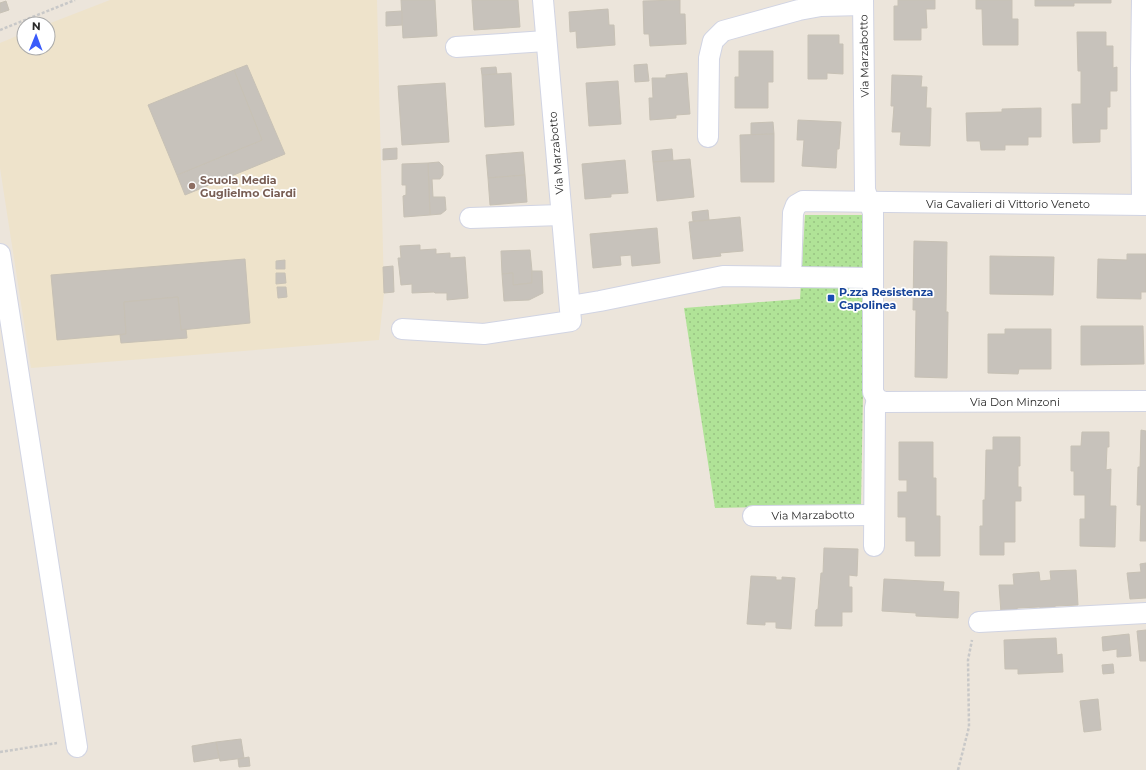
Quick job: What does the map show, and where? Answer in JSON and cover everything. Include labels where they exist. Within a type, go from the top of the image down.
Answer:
[{"type":"street","name":"Via Marzabotto","points":[[402,329],[484,334],[572,321],[561,215],[543,0]]},
{"type":"street","points":[[1142,0],[1141,69],[1144,205]]},
{"type":"street","name":"Via Marzabotto","points":[[708,137],[709,58],[713,41],[723,31],[814,7],[863,3],[865,190],[873,214],[873,278]]},
{"type":"street","points":[[456,47],[546,41]]},
{"type":"street","name":"Via Cavalieri di Vittorio Veneto","points":[[791,278],[793,213],[796,205],[803,201],[1144,205]]},
{"type":"street","points":[[470,218],[561,215]]},
{"type":"street","points":[[0,254],[77,747]]},
{"type":"street","points":[[570,306],[723,276],[873,278],[873,392],[881,401],[875,408],[874,546]]},
{"type":"street","name":"Via Don Minzoni","points":[[881,401],[1146,401]]},
{"type":"street","name":"Via Marzabotto","points":[[753,516],[874,515]]},
{"type":"street","points":[[979,622],[1146,613]]},
{"type":"path","points":[[0,30],[76,0]]},
{"type":"path","points":[[958,770],[969,727],[968,660],[972,641],[970,635],[971,630],[979,622]]},
{"type":"path","points":[[0,752],[60,742],[74,727]]},
{"type":"shaded area","name":"Scuola Media Guglielmo Ciardi","points":[[110,0],[377,0],[384,293],[379,340],[31,368],[0,168],[0,43],[16,36],[16,56],[56,56],[56,21]]},
{"type":"green space","points":[[805,215],[863,215],[865,278],[861,505],[715,508],[684,308],[800,299]]},
{"type":"building","points":[[401,0],[435,0],[437,36],[403,38]]},
{"type":"building","points":[[472,0],[518,0],[520,27],[474,30]]},
{"type":"building","points":[[680,0],[680,14],[685,14],[686,44],[650,46],[649,34],[644,34],[643,1]]},
{"type":"building","points":[[898,0],[935,0],[935,9],[926,9],[927,28],[921,28],[921,40],[894,40],[894,6],[898,6]]},
{"type":"building","points":[[976,0],[1012,0],[1012,19],[1018,19],[1018,45],[983,45],[982,9],[976,9]]},
{"type":"building","points":[[1035,0],[1111,0],[1111,3],[1074,3],[1074,6],[1035,6]]},
{"type":"building","points":[[6,1],[9,10],[0,13],[0,3]]},
{"type":"building","points":[[608,9],[609,25],[614,25],[615,45],[577,48],[576,31],[570,32],[569,12]]},
{"type":"building","points":[[402,11],[402,25],[386,26],[386,12]]},
{"type":"building","points":[[1077,32],[1106,32],[1106,46],[1113,46],[1113,68],[1117,67],[1117,91],[1110,91],[1110,107],[1107,107],[1107,129],[1100,129],[1100,142],[1073,143],[1072,104],[1081,104],[1081,71],[1078,71]]},
{"type":"building","points":[[808,35],[839,35],[839,44],[843,44],[843,74],[827,73],[827,79],[808,79]]},
{"type":"building","points":[[739,51],[773,51],[773,82],[768,82],[768,108],[735,108],[735,77],[739,77]]},
{"type":"building","points":[[647,64],[649,81],[635,82],[634,65]]},
{"type":"building","points":[[247,65],[285,154],[185,195],[177,175],[262,140],[234,70]]},
{"type":"building","points":[[496,67],[497,74],[482,75],[481,68]]},
{"type":"building","points":[[234,70],[262,140],[177,175],[148,105]]},
{"type":"building","points":[[511,73],[514,125],[485,127],[482,75]]},
{"type":"building","points":[[687,73],[690,114],[676,115],[676,118],[650,120],[649,98],[653,98],[652,78],[666,78],[666,75]]},
{"type":"building","points":[[892,75],[922,76],[921,87],[927,87],[926,108],[931,108],[930,146],[900,145],[901,132],[892,132],[894,106],[891,106]]},
{"type":"building","points":[[618,81],[621,124],[589,126],[586,83]]},
{"type":"building","points":[[445,83],[449,142],[402,145],[398,86]]},
{"type":"building","points":[[1041,108],[1041,137],[1028,137],[1028,145],[1005,145],[1005,150],[981,150],[980,141],[967,141],[966,113],[1002,112],[1002,109]]},
{"type":"building","points":[[798,120],[841,122],[836,168],[802,166],[804,140],[797,140]]},
{"type":"building","points":[[773,122],[774,134],[751,135],[751,123]]},
{"type":"building","points":[[774,134],[774,182],[741,182],[740,135]]},
{"type":"building","points":[[397,148],[397,159],[383,160],[383,149]]},
{"type":"building","points":[[672,149],[673,161],[653,162],[652,151]]},
{"type":"building","points":[[523,152],[525,175],[488,178],[486,155]]},
{"type":"building","points":[[690,159],[694,197],[657,201],[653,162]]},
{"type":"building","points":[[625,160],[628,193],[611,194],[611,197],[585,199],[582,164]]},
{"type":"building","points":[[439,162],[443,166],[443,175],[440,179],[432,179],[433,197],[445,197],[446,210],[441,214],[430,215],[428,163]]},
{"type":"building","points":[[428,163],[430,215],[404,217],[403,196],[406,195],[406,185],[402,185],[402,164]]},
{"type":"building","points":[[525,175],[527,202],[490,205],[488,178]]},
{"type":"building","points":[[708,210],[709,220],[693,221],[692,212]]},
{"type":"building","points":[[740,217],[743,251],[720,253],[721,256],[693,259],[689,222]]},
{"type":"building","points":[[657,228],[660,263],[632,266],[631,255],[620,256],[621,265],[593,268],[590,234]]},
{"type":"building","points":[[914,241],[947,242],[947,378],[915,377],[916,310],[913,310]]},
{"type":"building","points":[[420,245],[420,250],[436,249],[436,254],[450,253],[450,258],[465,257],[468,298],[447,300],[447,293],[412,293],[412,284],[401,285],[398,258],[401,258],[400,246]]},
{"type":"building","points":[[530,250],[532,283],[513,285],[513,273],[502,274],[501,251]]},
{"type":"building","points":[[1127,254],[1146,254],[1146,292],[1141,292],[1141,299],[1097,298],[1098,259],[1127,260]]},
{"type":"building","points":[[990,256],[1054,257],[1053,295],[990,294]]},
{"type":"building","points":[[245,259],[250,323],[181,330],[178,297],[124,302],[126,334],[57,340],[51,275]]},
{"type":"building","points":[[285,260],[285,269],[276,269],[276,261]]},
{"type":"building","points":[[393,266],[394,292],[384,293],[383,267]]},
{"type":"building","points":[[532,271],[542,271],[543,293],[529,300],[504,301],[502,274],[513,273],[513,285],[532,283]]},
{"type":"building","points":[[276,273],[285,273],[286,283],[276,284]]},
{"type":"building","points":[[277,287],[286,287],[287,297],[278,298]]},
{"type":"building","points":[[178,297],[181,330],[186,329],[187,338],[121,343],[120,335],[126,334],[124,302]]},
{"type":"building","points":[[1081,326],[1143,326],[1144,364],[1081,365]]},
{"type":"building","points":[[1005,329],[1051,329],[1051,369],[1019,369],[1018,374],[988,373],[988,334],[1005,334]]},
{"type":"building","points":[[1141,430],[1146,431],[1146,541],[1140,541],[1141,505],[1137,505]]},
{"type":"building","points":[[1082,432],[1109,432],[1106,470],[1111,469],[1110,506],[1116,506],[1115,547],[1080,546],[1080,519],[1085,519],[1085,495],[1074,495],[1074,471],[1071,471],[1071,446],[1081,446]]},
{"type":"building","points":[[993,437],[1020,437],[1018,487],[1021,487],[1021,501],[1015,501],[1015,542],[1004,542],[1004,555],[980,555],[980,526],[983,526],[983,500],[985,500],[986,450],[993,450]]},
{"type":"building","points":[[899,442],[933,442],[933,478],[936,478],[936,516],[940,516],[940,556],[915,556],[915,541],[906,541],[906,517],[898,517],[898,492],[907,492],[907,480],[899,480]]},
{"type":"building","points":[[824,548],[858,549],[857,576],[849,575],[849,587],[852,587],[852,612],[842,612],[842,626],[815,626],[821,573],[823,573]]},
{"type":"building","points":[[1146,563],[1146,598],[1130,599],[1127,573],[1141,572],[1140,564]]},
{"type":"building","points":[[1076,570],[1078,605],[1055,606],[1055,608],[1040,609],[1040,607],[1017,608],[1018,612],[1001,613],[999,585],[1014,585],[1013,574],[1039,572],[1040,581],[1051,580],[1050,571]]},
{"type":"building","points":[[751,576],[776,577],[776,580],[782,580],[782,577],[795,578],[791,629],[776,628],[776,622],[765,622],[765,625],[747,624]]},
{"type":"building","points":[[884,579],[944,582],[943,591],[959,592],[958,618],[916,616],[916,613],[882,611]]},
{"type":"building","points":[[1146,630],[1146,661],[1140,661],[1137,631]]},
{"type":"building","points":[[1129,634],[1131,656],[1117,657],[1117,649],[1103,651],[1102,637]]},
{"type":"building","points":[[1056,638],[1057,655],[1062,654],[1063,672],[1018,674],[1018,669],[1005,669],[1004,640]]},
{"type":"building","points":[[1113,664],[1114,673],[1103,674],[1102,665]]},
{"type":"building","points":[[1098,699],[1101,730],[1084,732],[1080,701]]},
{"type":"building","points":[[241,739],[244,758],[220,761],[216,742]]},
{"type":"building","points":[[216,742],[219,758],[194,762],[192,746]]},
{"type":"building","points":[[249,757],[250,766],[239,767],[238,759]]},
{"type":"place","name":"Scuola Media Guglielmo Ciardi","points":[[192,186]]},
{"type":"place","name":"P.zza Resistenza Capolinea","points":[[831,298]]}]
